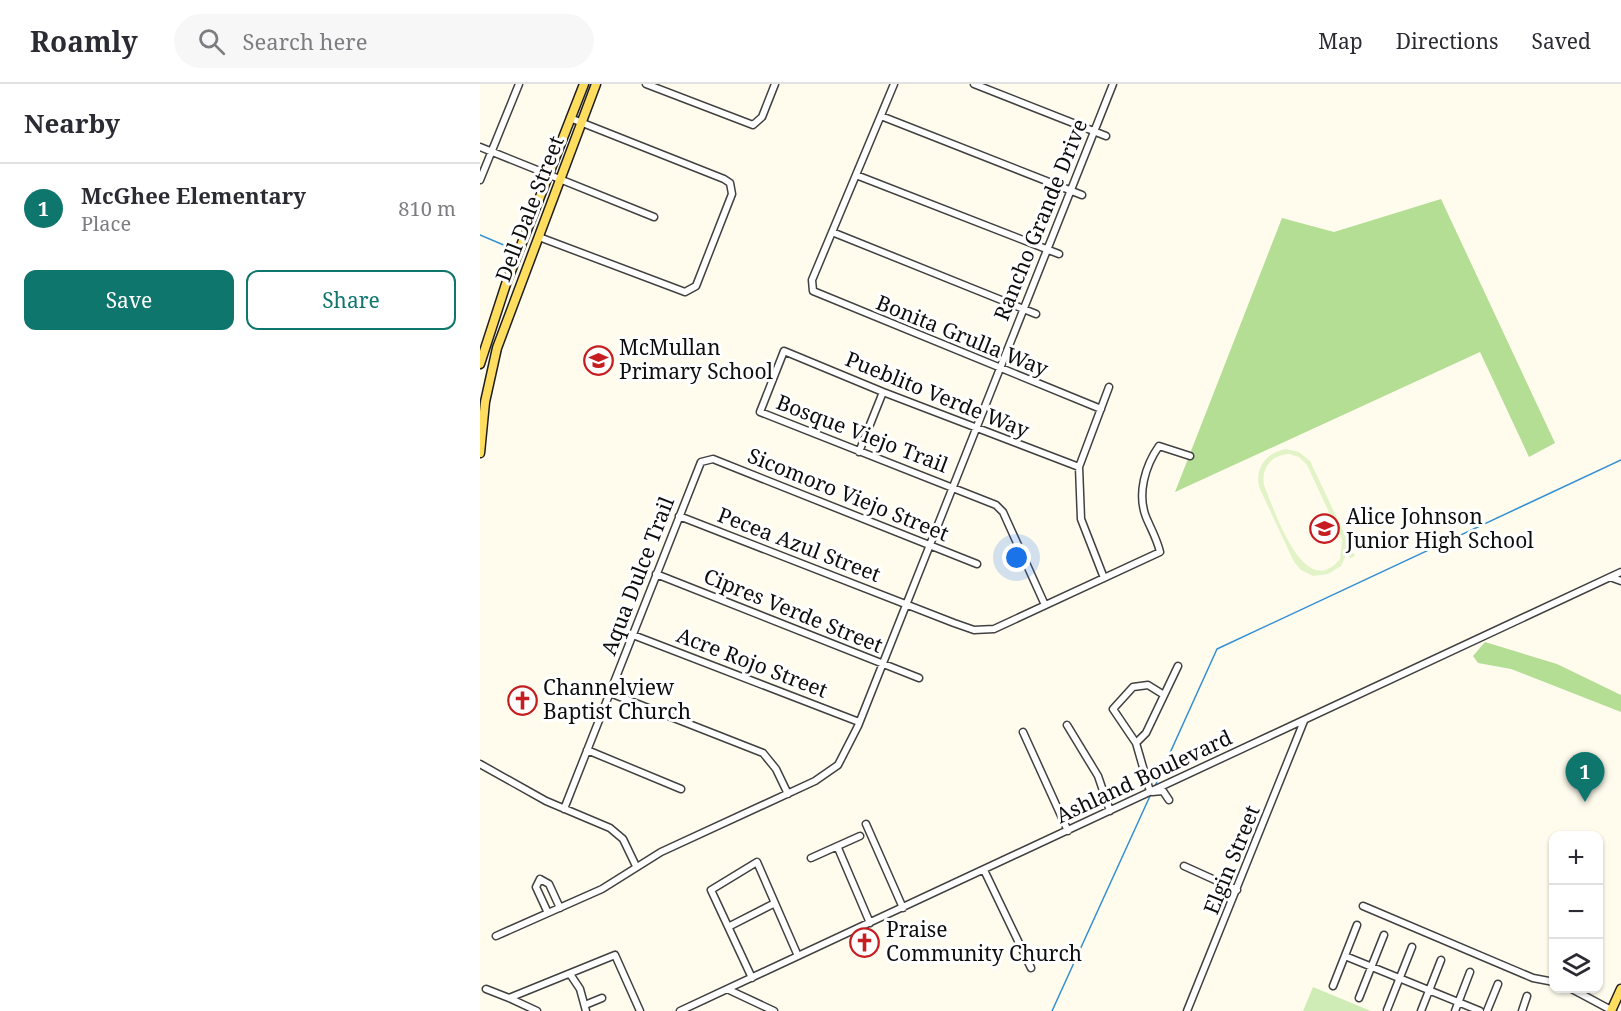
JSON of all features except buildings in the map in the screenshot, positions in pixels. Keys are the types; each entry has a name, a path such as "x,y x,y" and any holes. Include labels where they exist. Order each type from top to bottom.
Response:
{"main road":[{"name":"Dell Dale Street","path":"480,364 506,284 584,84"},
{"name":"Dell Dale Street","path":"480,453 494,363 521,283 596,84"},
{"path":"506,284 521,283"},
{"path":"486,344 487,354 494,363"},
{"path":"1611,1010 1621,989"}],"street":[{"path":"480,180 493,153 519,84"},
{"path":"646,84 749,124 760,121 775,84"},
{"path":"894,84 832,232 1036,314"},
{"path":"974,84 1106,136"},
{"name":"Rancho Grande Drive","path":"496,936 602,889 661,852 815,781 838,765 859,722 1113,84"},
{"path":"881,116 1082,195"},
{"path":"539,237 685,292 694,287 732,194 730,183 724,179 570,118"},
{"path":"480,147 654,217"},
{"path":"856,175 1059,254"},
{"name":"Bonita Grulla Way","path":"832,232 812,280 813,291 1101,409"},
{"name":"Pueblito Verde Way","path":"760,412 784,351 976,429 1079,467"},
{"path":"1104,578 1081,519 1079,467 1109,387"},
{"path":"859,452 883,392"},
{"name":"Bosque Viejo Trail","path":"760,412 859,452 990,500 1003,512 1045,605"},
{"name":"Pecea Azul Street","path":"679,516 974,630 994,629 1160,552 1143,510 1142,498 1146,474 1159,446 1190,456"},
{"name":"Aqua Dulce Trail","path":"564,809 701,462 707,459"},
{"name":"Sicomoro Viejo Street","path":"707,459 713,459 976,564"},
{"name":"Ashland Boulevard","path":"680,1011 1621,572"},
{"name":"Cipres Verde Street","path":"656,574 918,678"},
{"path":"1610,577 1621,581"},
{"name":"Acre Rojo Street","path":"633,635 859,722"},
{"path":"1136,743 1146,733 1178,666"},
{"path":"1164,695 1148,685 1133,687 1113,709 1136,743 1152,792 1163,791 1169,800"},
{"path":"610,693 763,753 776,769 788,794"},
{"name":"Elgin Street","path":"1187,1011 1304,721"},
{"path":"1067,726 1098,776 1110,811"},
{"path":"1023,732 1068,831"},
{"path":"587,750 681,789"},
{"path":"480,764 564,809 617,832 627,846 636,866"},
{"path":"866,824 903,908"},
{"path":"811,858 838,848 860,836"},
{"path":"838,848 870,923"},
{"path":"752,978 730,926 711,890 758,862 798,956"},
{"path":"1184,866 1237,890"},
{"path":"984,870 1031,968"},
{"path":"548,913 536,887 538,880 545,879 549,884 560,908"},
{"path":"730,926 776,903"},
{"path":"1363,906 1533,978 1549,981"},
{"path":"1333,986 1357,925"},
{"path":"1359,998 1384,935"},
{"path":"1387,1010 1412,947"},
{"path":"509,998 615,955 640,1011"},
{"path":"1345,956 1480,1011"},
{"path":"1421,1011 1441,960"},
{"path":"1455,1011 1470,972"},
{"path":"570,974 580,989 586,1008 602,998"},
{"path":"1487,1011 1498,984"},
{"path":"486,989 537,1011"},
{"path":"727,989 774,1011"},
{"path":"1579,993 1611,1010"},
{"path":"1522,1011 1527,996"}],"green space":[{"path":"1441,199 1555,443 1529,457 1480,352 1175,492 1282,218 1334,232"},
{"path":"1286,449 1299,452 1310,461 1355,556 1350,558 1347,553 1341,566 1328,574 1313,576 1301,570 1294,562 1259,487 1261,467 1268,457","holes":["1283,455 1299,457 1307,465 1342,540 1340,559 1327,569 1314,569 1303,561 1292,548 1264,485 1264,473 1269,463"]},
{"path":"1485,642 1557,664 1621,695 1621,712 1511,669 1478,663 1473,656"},
{"path":"1313,987 1371,1011 1303,1011"}],"waterway":[{"path":"480,235 506,246"},
{"path":"1155,786 1217,649 1621,460"},
{"path":"1052,1011 1150,796"}],"place":[{"name":"McMullan Primary School","path":"598,360"},
{"name":"Alice Johnson Junior High School","path":"1325,529"},
{"name":"Channelview Baptist Church","path":"522,700"},
{"name":"McGhee Elementary","path":"1585,802"},
{"name":"Praise Community Church","path":"865,942"}]}
